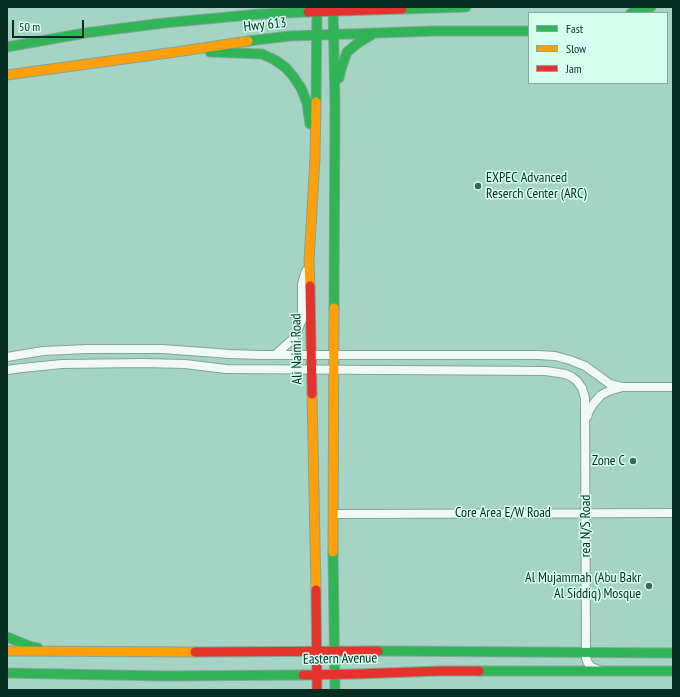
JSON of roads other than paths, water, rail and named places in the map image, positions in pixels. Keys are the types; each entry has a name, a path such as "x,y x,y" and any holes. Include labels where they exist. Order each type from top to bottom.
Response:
{"main road":[{"path":"212,18 248,7"},
{"path":"386,7 398,10"},
{"path":"7,47 84,33 212,18 317,9 398,10 466,7"},
{"path":"634,12 651,7"},
{"name":"Ali Naimi Road","path":"317,9 318,35 315,158 309,261 317,690"},
{"path":"333,9 335,103 333,514 336,690"},
{"name":"Hwy 613","path":"7,75 183,51 258,39 290,36 435,31 528,31"},
{"path":"335,103 341,69 347,52 374,33"},
{"path":"183,51 262,54 275,60 286,68 301,88 307,103 315,158"},
{"path":"7,637 32,646 60,652"},
{"name":"Eastern Avenue","path":"7,651 673,653"},
{"name":"Eastern Avenue","path":"7,673 165,676 335,673 356,674 440,671 673,671"}],"street":[{"path":"275,354 294,338 302,320 302,284 309,261"},
{"path":"7,357 43,351 95,349 163,349 230,354 508,354 555,356 584,366 610,384 622,387 673,387"},
{"name":"rea N/S Road","path":"7,370 62,364 143,362 185,364 226,369 546,372 565,374 572,377 582,388 585,398 586,653"},
{"path":"585,422 589,411 601,395 608,391 622,387"},
{"name":"Core Area E/W Road","path":"333,514 673,513"},
{"path":"586,653 586,658 591,667 600,671"}],"place":[{"name":"EXPEC Advanced Reserch Center (ARC)","path":"478,186"},
{"name":"Zone C","path":"633,461"},
{"name":"Al Mujammah (Abu Bakr Al Siddiq) Mosque","path":"649,586"}]}
